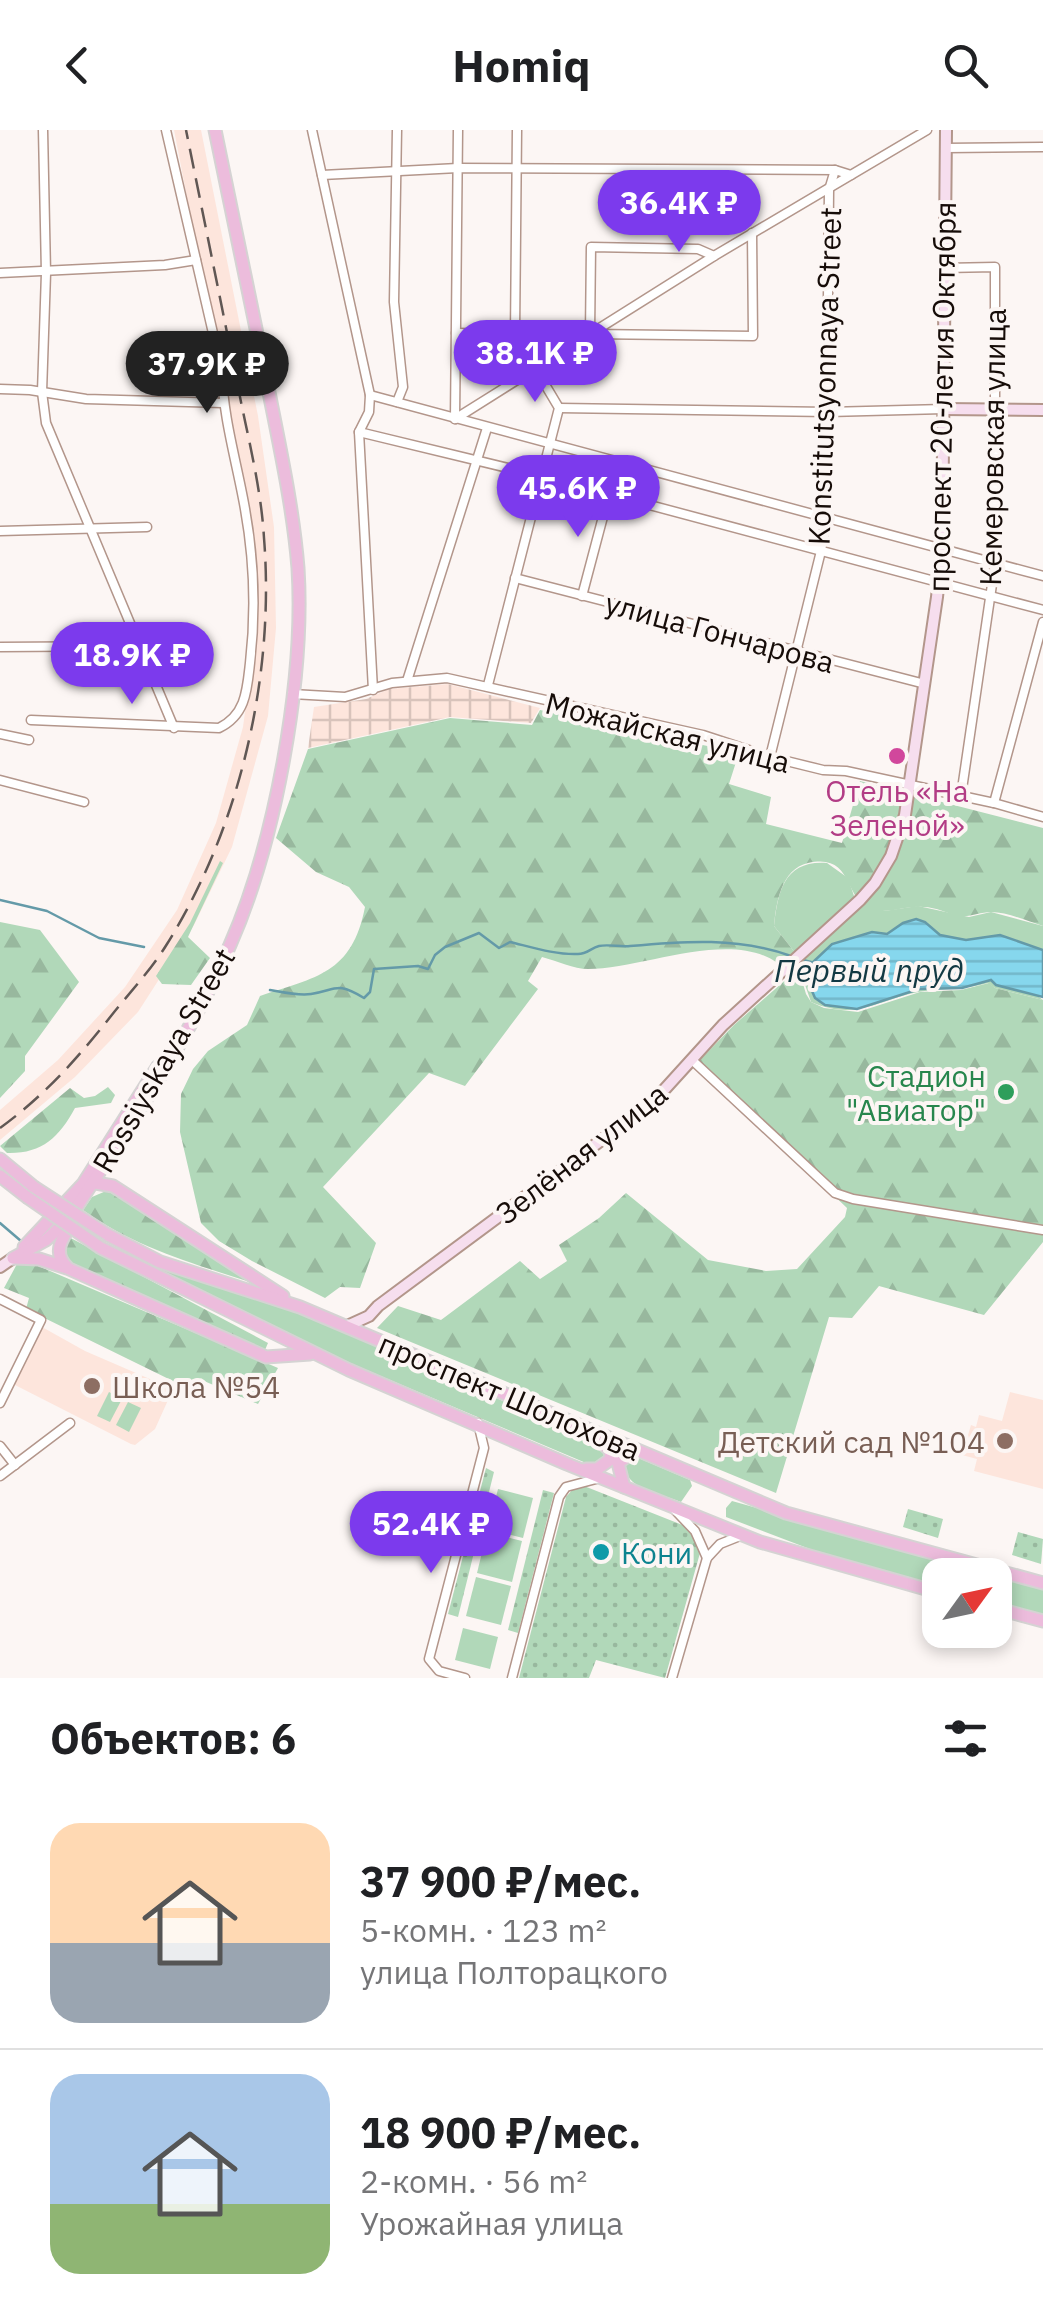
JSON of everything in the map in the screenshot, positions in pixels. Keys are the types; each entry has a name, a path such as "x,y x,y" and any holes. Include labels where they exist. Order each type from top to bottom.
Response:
{"main road":[{"name":"Rossiyskaya Street","path":"13,1258 109,1158 192,1021 241,918 268,834 292,694 298,609 289,493 212,130"},
{"name":"Rossiyskaya Street","path":"13,1258 46,1240 69,1219 172,1045 226,941 262,833 286,693 292,609 283,494 212,130"},
{"path":"109,1158 107,1167 113,1186"},
{"name":"проспект Шолохова","path":"1,1160 31,1192 102,1248 314,1353 742,1535 922,1586"},
{"name":"проспект Шолохова","path":"0,1176 160,1262 300,1306 786,1513 950,1558"},
{"path":"89,1182 113,1186 300,1306"},
{"path":"67,1268 58,1255 66,1231 95,1190 113,1186"},
{"path":"53,1262 46,1240 58,1212"},
{"path":"13,1258 53,1262 266,1357 314,1353"},
{"path":"578,1426 610,1450 611,1459 606,1465 582,1470"},
{"path":"624,1487 618,1464 636,1450"},
{"name":"проспект Шолохова","path":"1012,1575 1043,1583"},
{"path":"1012,1613 1043,1621"}],"street":[{"path":"43,130 46,272 42,392 46,423 174,728"},
{"path":"31,720 219,728 230,722 243,706 253,640 252,554 223,403 222,372 166,130"},
{"path":"312,130 370,395 369,412 359,432 372,690"},
{"path":"397,130 394,302 404,388 397,402"},
{"path":"455,418 458,130"},
{"path":"488,686 558,408 515,334 517,130"},
{"path":"455,418 714,256 927,130"},
{"name":"проспект 20-летия Октября","path":"910,784 942,551 946,130"},
{"path":"946,148 1043,147"},
{"path":"322,175 397,168 458,168 835,170 852,176"},
{"name":"Konstitutsyonnaya Street","path":"770,757 826,519 829,190 835,170"},
{"path":"590,334 753,336 752,233"},
{"path":"590,334 591,247 698,250 714,256"},
{"path":"0,273 196,260"},
{"name":"Кемеровская улица","path":"944,268 995,267 995,564 961,796"},
{"path":"456,334 515,334"},
{"path":"0,389 86,399 223,403"},
{"path":"370,395 1043,576"},
{"path":"558,408 1043,410"},
{"path":"407,681 486,428"},
{"path":"359,432 541,476 1043,610"},
{"path":"582,596 610,494"},
{"path":"0,531 146,528"},
{"name":"улица Гончарова","path":"515,578 925,684"},
{"path":"994,803 1043,622"},
{"path":"0,647 140,646"},
{"name":"Можайская улица","path":"292,694 345,698 407,681 447,678 703,735 770,757 910,784 1043,817"},
{"path":"0,734 29,740"},
{"path":"0,780 84,802"},
{"name":"Зелёная улица","path":"346,1326 369,1316 641,1112 724,1026 788,970 876,883 898,842 910,784"},
{"path":"692,1060 834,1193 1043,1230"},
{"path":"0,1267 13,1258"},
{"path":"0,1299 41,1320 0,1404"},
{"path":"369,1316 368,1328 376,1340"},
{"path":"0,1476 70,1423"},
{"path":"465,1678 439,1671 429,1658 484,1448 478,1423"},
{"path":"0,1446 15,1465"},
{"path":"512,1678 562,1491 576,1483 606,1480"},
{"path":"672,1507 695,1531 707,1558"},
{"path":"672,1678 707,1558 720,1544 742,1535"}],"shaded area":[{"path":"174,130 201,130 258,416 274,527 276,628 268,716 232,847 194,925 138,1012 75,1077 0,1140 0,1110 58,1060 125,987 177,910 216,823 243,727 256,630 251,528"},
{"path":"448,684 540,708 531,723 450,717 308,748 314,707 366,699 389,689"},
{"name":"Школа №54","path":"42,1327 85,1351 173,1389 155,1429 131,1444 13,1384"},
{"name":"Детский сад №104","path":"1010,1392 1043,1400 1043,1489 974,1471 977,1459 962,1455 971,1425 976,1427 979,1415 1002,1421"}],"green space":[{"path":"540,710 712,747 737,759 729,784 771,797 766,824 842,843 860,781 1043,828 1043,926 997,912 960,916 928,907 870,909 855,896 841,870 823,862 799,867 782,889 774,926 793,950 806,994 811,1002 824,1008 858,1012 920,992 961,990 989,983 1043,1000 1043,1242 984,1315 879,1286 852,1318 829,1317 776,1493 377,1328 398,1306 441,1320 520,1261 540,1279 567,1261 559,1245 599,1218 626,1193 708,1260 766,1271 797,1269 845,1217 847,1208 696,1064 790,976 772,960 749,951 724,949 588,969 542,957 528,981 538,989 465,1086 429,1073 323,1187 376,1243 360,1288 340,1287 325,1298 252,1261 219,1241 201,1223 180,1132 181,1094 193,1069 208,1051 247,1025 260,996 314,977 341,960 359,929 365,907 349,887 316,872 276,838 308,749 450,718 532,725"},
{"path":"220,861 223,863 188,937 210,958 191,985 162,984 156,976 190,923"},
{"path":"827,863 848,878 854,896 884,911 918,906 969,917 991,912 1043,926 1043,950 1000,935 966,940 939,935 926,922 916,919 887,934 872,932 832,944 812,963 857,1009 841,1010 811,1002 793,950 774,926 786,880 802,867"},
{"path":"0,922 40,930 79,982 25,1056 25,1071 0,1098"},
{"path":"991,980 1043,1000 988,983 963,988"},
{"path":"959,988 918,992 858,1009 919,989"},
{"path":"108,1087 115,1095 111,1103 75,1108 55,1136 39,1147 7,1153 0,1146 70,1088 84,1098"},
{"path":"106,1191 256,1284 145,1245 83,1210 92,1197"},
{"path":"67,1236 268,1343 265,1350 69,1263 64,1244"},
{"path":"130,1257 283,1305 549,1421 554,1428 602,1448 606,1451 605,1461 586,1463 248,1320"},
{"path":"18,1262 29,1262 278,1368 258,1404 197,1378 181,1385 26,1309 29,1298 4,1288"},
{"path":"109,1392 122,1399 110,1422 97,1416"},
{"path":"128,1402 141,1408 129,1432 116,1425"},
{"path":"636,1457 690,1480 692,1486 681,1502 630,1479 625,1465"},
{"path":"486,1468 494,1472 458,1617 448,1614"},
{"path":"584,1486 685,1526 694,1534 700,1553 665,1678 596,1660 589,1678 519,1678 566,1497 573,1489"},
{"path":"498,1489 533,1498 523,1538 488,1529"},
{"path":"543,1490 554,1493 518,1633 508,1630"},
{"path":"732,1501 932,1558 922,1558 922,1584 823,1554 726,1517 726,1508"},
{"path":"908,1509 943,1519 938,1538 903,1527"},
{"path":"487,1532 522,1541 512,1582 477,1573"},
{"path":"1018,1532 1043,1539 1041,1564 1012,1555"},
{"path":"476,1577 511,1586 501,1625 466,1616"},
{"path":"1012,1580 1043,1588 1043,1616 1012,1608"},
{"path":"463,1628 498,1637 490,1669 455,1660"}],"water":[{"name":"Первый пруд","path":"916,919 940,935 966,940 1000,935 1043,950 1043,997 996,985 991,980 962,988 919,989 857,1009 825,1005 815,998 808,972 832,944 872,932 887,934"}],"waterway":[{"path":"0,900 47,911 99,938 144,947"},
{"path":"270,990 306,994 342,988 364,998 370,992 374,969 428,969 435,955 445,947 479,933 499,948 510,942 570,954 603,945 711,942 791,956"},
{"path":"799,959 815,963"},
{"path":"0,1223 21,1241"}],"railway":[{"path":"0,1128 46,1090 73,1061 167,944 215,851 233,801 257,696 266,590 262,518 186,130"}],"place":[{"name":"Отель «На Зеленой»","path":"897,756"},
{"name":"Стадион \"Авиатор\"","path":"1006,1092"},
{"name":"Школа №54","path":"92,1386"},
{"name":"Детский сад №104","path":"1005,1441"},
{"name":"Кони","path":"601,1552"}]}
